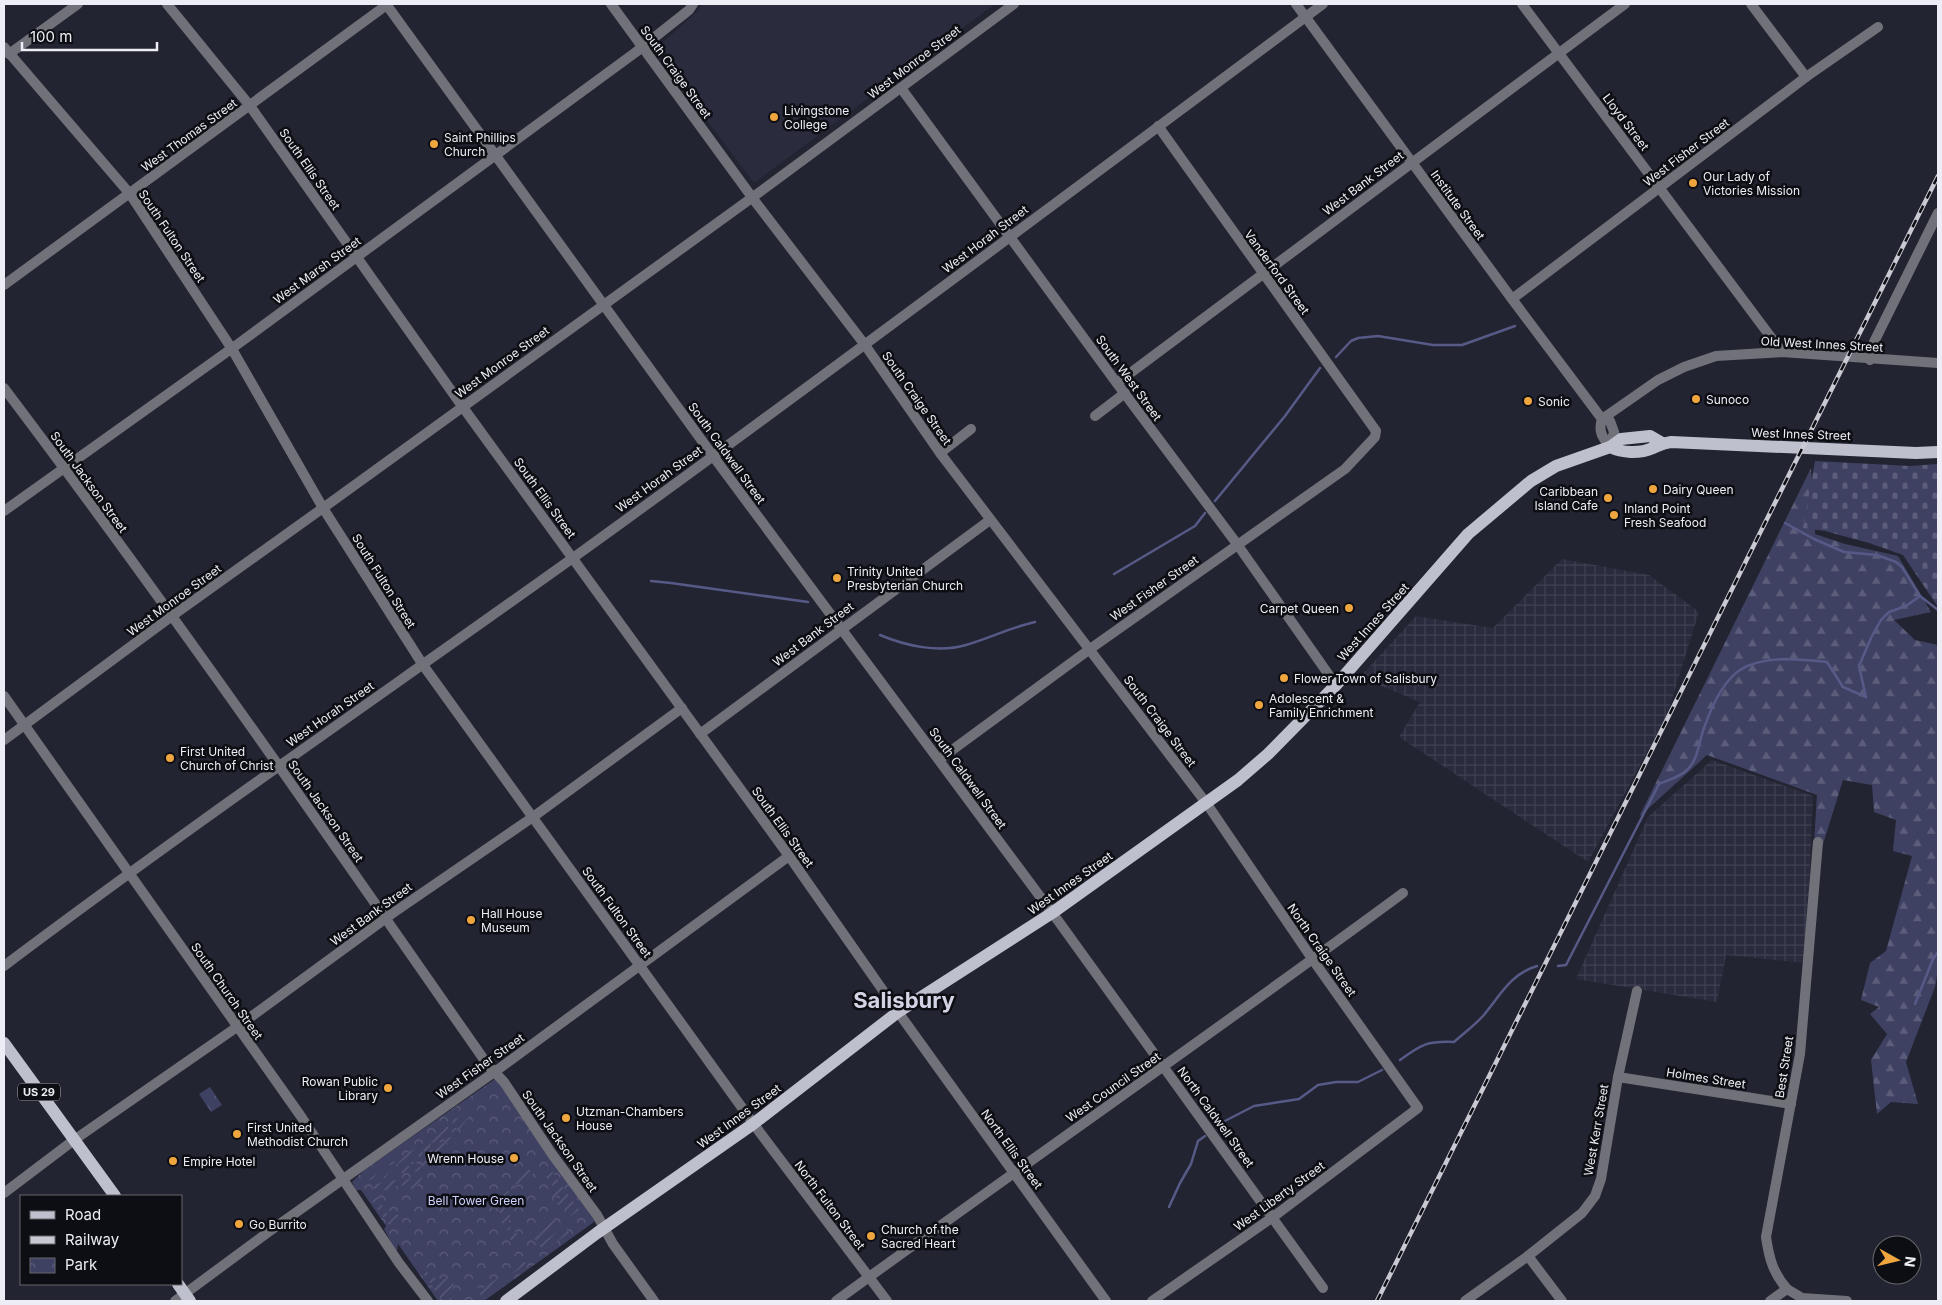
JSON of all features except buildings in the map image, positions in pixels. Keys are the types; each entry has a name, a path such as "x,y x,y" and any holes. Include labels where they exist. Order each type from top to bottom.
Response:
{"main road":[{"name":"West Innes Street","path":"506,1301 605,1228 753,1124 898,1012 1052,913 1238,780 1268,754 1336,684 1468,534 1506,500 1531,481 1556,466 1610,446 1619,452 1628,452 1651,449 1662,443 1916,453 1938,452"},
{"name":"US 29","path":"4,1043 114,1195"}],"street":[{"path":"6,50 78,4"},
{"name":"South Ellis Street","path":"167,4 250,106 462,406 789,856 898,1012"},
{"name":"West Thomas Street","path":"4,285 387,4"},
{"name":"South Caldwell Street","path":"387,4 713,456 1052,913"},
{"name":"South Craige Street","path":"611,4 864,346 940,453 1207,804"},
{"name":"West Marsh Street","path":"4,510 232,349 495,156 643,47 689,10 693,4"},
{"name":"West Monroe Street","path":"4,740 172,616 753,197 1014,4"},
{"name":"Institute Street","path":"1296,4 1602,419 1610,421 1614,432 1610,446"},
{"name":"West Horah Street","path":"4,966 128,873 573,558 864,346 1323,4"},
{"name":"Lloyd Street","path":"1522,4 1782,352"},
{"name":"West Bank Street","path":"1117,383 1625,4"},
{"path":"1751,4 1806,77"},
{"name":"West Fisher Street","path":"1512,299 1806,77 1878,27"},
{"name":"South Fulton Street","path":"6,50 130,194 232,349 323,508 423,665 753,1124"},
{"name":"South West Street","path":"901,88 1237,544 1336,684"},
{"name":"Vanderford Street","path":"1158,126 1376,431"},
{"path":"1870,360 1874,342 1938,213"},
{"name":"Old West Innes Street","path":"1602,419 1658,380 1684,366 1716,356 1782,352 1870,360 1938,363"},
{"name":"South Jackson Street","path":"4,388 172,616 494,1072 504,1082 605,1228 613,1244 654,1301"},
{"path":"1095,416 1125,393"},
{"path":"940,453 971,429"},
{"name":"West Fisher Street","path":"940,760 1090,649 1345,469 1375,437 1376,431"},
{"name":"West Bank Street","path":"700,734 841,628 990,520"},
{"name":"South Church Street","path":"4,696 300,1115 399,1262 428,1301"},
{"name":"West Bank Street","path":"4,1193 74,1140 237,1027 386,918 533,817 682,708"},
{"name":"North Craige Street","path":"1207,804 1313,960 1418,1108"},
{"name":"Best Street","path":"1786,1289 1776,1277 1770,1264 1766,1237 1800,1054 1818,842"},
{"name":"West Fisher Street","path":"182,1295 494,1072 789,856"},
{"name":"West Council Street","path":"836,1301 1013,1172 1313,960 1403,893"},
{"name":"North Caldwell Street","path":"1052,913 1323,1288"},
{"name":"West Kerr Street","path":"1465,1301 1528,1256 1582,1213 1595,1196 1601,1180 1618,1077 1637,991"},
{"name":"North Ellis Street","path":"898,1012 1106,1301"},
{"name":"Holmes Street","path":"1618,1077 1791,1104"},
{"name":"West Liberty Street","path":"1152,1301 1273,1217 1418,1108"},
{"name":"North Fulton Street","path":"753,1124 886,1301"},
{"path":"1528,1256 1562,1301"},
{"path":"1770,1301 1786,1289 1802,1300 1847,1301"}],"shaded area":[{"name":"Livingstone College","path":"702,4 995,4 754,183 654,50 699,10"},
{"path":"1562,559 1649,575 1699,612 1667,715 1588,862 1399,737 1420,702 1360,677 1416,616 1493,628"},
{"path":"1712,760 1813,796 1806,963 1726,955 1717,1002 1576,979 1648,817"}],"green space":[{"path":"1815,461 1910,466 1938,464 1938,607 1903,555 1825,531 1803,528"},
{"path":"1811,468 1815,534 1845,544 1898,556 1931,612 1894,620 1915,640 1938,645 1938,970 1935,987 1906,1062 1918,1104 1891,1102 1877,1114 1871,1060 1887,1034 1870,1014 1879,1007 1861,1000 1870,963 1886,951 1912,856 1893,851 1896,820 1874,812 1872,785 1843,780 1823,844 1814,843 1817,795 1707,755 1639,817"},
{"name":"Bell Tower Green","path":"495,1079 498,1080 595,1219 594,1222 484,1301 438,1301 398,1244 397,1250 395,1250 384,1229 386,1226 361,1190 356,1190 352,1182 363,1171"},
{"path":"210,1087 222,1105 211,1112 199,1094"},
{"path":"476,1106 478,1109 469,1116 468,1120 458,1131 452,1122 454,1119"},
{"path":"447,1126 453,1134 431,1143 430,1146 433,1147 430,1151 423,1151 421,1157 418,1158 419,1156 414,1155 416,1159 405,1159 389,1170 388,1175 368,1180 428,1140 430,1136 431,1138"},
{"path":"452,1137 427,1171 424,1171 421,1160 429,1162 438,1144 440,1142 443,1144 444,1139"},
{"path":"410,1162 417,1162 416,1165 420,1166 422,1171 391,1174 397,1168 400,1170 399,1167 407,1163 407,1166 412,1167"},
{"path":"529,1169 533,1174 525,1180 523,1178 522,1182 518,1185 516,1183 514,1185 516,1187 512,1190 510,1187 507,1189 509,1192 505,1195 507,1198 503,1198 500,1194 501,1189"},
{"path":"551,1170 565,1190 553,1199 549,1193 555,1189 545,1175"},
{"path":"420,1177 422,1178 414,1191 408,1187 399,1186 381,1191 375,1190 372,1186 380,1183 382,1187 387,1185 388,1181 395,1180 397,1183 411,1178 417,1180"},
{"path":"567,1193 579,1210 568,1218 569,1213 566,1208 560,1207 555,1201"},
{"path":"375,1197 379,1199 387,1214 400,1215 394,1225 389,1225 370,1199"},
{"path":"502,1205 512,1218 505,1223 513,1231 525,1237 515,1244 507,1236 508,1229 503,1229 502,1218 498,1208"},
{"path":"544,1216 546,1219 549,1217 556,1219 556,1222 561,1225 537,1242 530,1233 546,1222"},
{"path":"564,1227 569,1233 544,1251 539,1245"},
{"path":"521,1257 526,1264 481,1296 476,1289 479,1287 481,1290 520,1262 518,1259"},
{"path":"426,1271 434,1278 454,1280 451,1301 443,1301 423,1273"}],"waterway":[{"path":"1336,357 1351,341 1358,338 1378,336 1433,345 1462,345 1515,326"},
{"path":"1215,501 1285,416 1320,368"},
{"path":"1114,574 1195,526 1205,513"},
{"path":"1785,523 1814,539 1844,552 1877,555 1896,562 1902,567 1920,596 1938,610"},
{"path":"651,581 808,602"},
{"path":"1558,966 1566,965 1659,784 1684,772 1694,761 1714,704 1728,681 1740,670 1760,662 1783,659 1827,662 1843,687 1866,697 1859,666 1871,638 1881,620 1889,612 1906,606 1920,596"},
{"path":"880,635 912,645 945,648 966,645 1035,622"},
{"path":"1915,1004 1933,959 1938,952"},
{"path":"1400,1060 1425,1045 1437,1042 1454,1042 1480,1019 1506,986 1520,974 1537,966"},
{"path":"1221,1123 1254,1106 1299,1099 1318,1085 1336,1082 1358,1082 1382,1070"},
{"path":"1169,1207 1191,1164 1198,1141 1205,1136"}],"railway":[{"path":"1377,1301 1938,176"}],"place":[{"name":"Livingstone College","path":"774,117"},
{"name":"Saint Phillips Church","path":"434,144"},
{"name":"Our Lady of Victories Mission","path":"1693,183"},
{"name":"Sunoco","path":"1696,399"},
{"name":"Sonic","path":"1528,401"},
{"name":"Dairy Queen","path":"1653,489"},
{"name":"Caribbean Island Cafe","path":"1608,498"},
{"name":"Inland Point Fresh Seafood","path":"1614,515"},
{"name":"Trinity United Presbyterian Church","path":"837,578"},
{"name":"Carpet Queen","path":"1349,608"},
{"name":"Flower Town of Salisbury","path":"1284,678"},
{"name":"Adolescent & Family Enrichment","path":"1259,705"},
{"name":"First United Church of Christ","path":"170,758"},
{"name":"Hall House Museum","path":"471,920"},
{"name":"Rowan Public Library","path":"388,1088"},
{"name":"Utzman-Chambers House","path":"566,1118"},
{"name":"First United Methodist Church","path":"237,1134"},
{"name":"Wrenn House","path":"514,1158"},
{"name":"Empire Hotel","path":"173,1161"},
{"name":"Go Burrito","path":"239,1224"},
{"name":"Church of the Sacred Heart","path":"871,1236"}],"district":[{"name":"Salisbury","path":"904,1000"}]}
